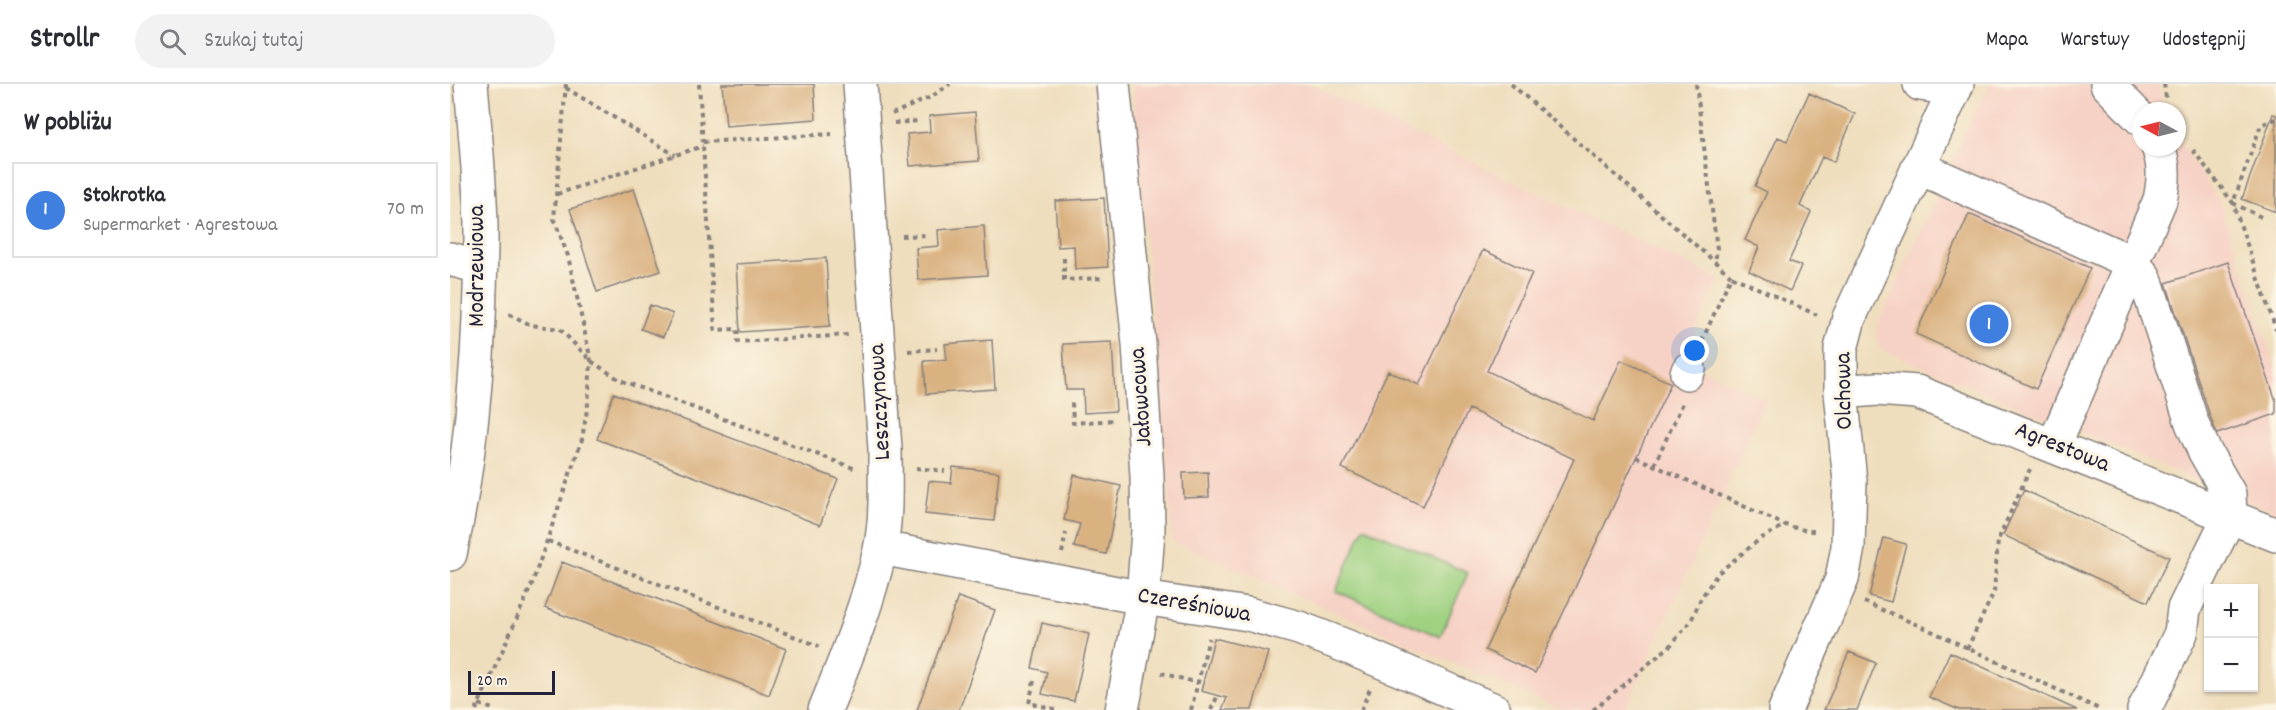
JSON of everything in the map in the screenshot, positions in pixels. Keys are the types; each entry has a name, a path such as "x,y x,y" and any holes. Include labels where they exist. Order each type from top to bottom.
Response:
{"street":[{"name":"Modrzewiowa","path":"450,554 467,456 475,376 465,263 481,224 471,84"},
{"name":"Leszczynowa","path":"825,710 855,634 881,548 884,502 885,449 860,84"},
{"name":"Jałowcowa","path":"1113,84 1145,425 1148,531 1143,598 1122,710"},
{"path":"1920,84 1956,86"},
{"path":"2107,84 2132,110"},
{"name":"Olchowa","path":"1785,710 1842,579 1848,547 1850,481 1841,392 1841,349 1850,318 1956,86"},
{"path":"2043,455 2160,200 2164,181 2162,156"},
{"path":"1918,167 2133,263 2145,278 2192,423 2204,450 2229,494 2230,515 2184,609 2181,633 2144,710"},
{"name":"Agrestowa","path":"1841,392 1877,389 1917,392 2043,455 2230,515 2276,535"},
{"name":"Czereśniowa","path":"881,548 1143,598 1248,614 1299,628 1494,710"}],"path":[{"path":"699,84 715,330 737,329 738,342 852,335"},
{"path":"1512,84 1731,276 1817,315"},
{"path":"1696,84 1717,249 1715,262"},
{"path":"476,710 532,584 582,439 591,361 568,256 554,219 566,86 675,156"},
{"path":"2233,203 2261,125 2276,119"},
{"path":"892,123 920,121"},
{"path":"557,194 703,146"},
{"path":"2191,148 2233,203 2276,330"},
{"path":"2233,203 2261,217"},
{"path":"892,237 928,235"},
{"path":"1064,258 1064,280 1108,277"},
{"path":"1654,465 1686,395 1684,381 1688,371 1731,276"},
{"path":"531,325 560,330 591,361 621,380 867,474"},
{"path":"900,351 937,349"},
{"path":"1072,403 1073,423 1120,420"},
{"path":"1967,649 1994,592 1998,540 2043,455"},
{"path":"1636,457 1785,525 1808,531 1822,531"},
{"path":"912,468 945,471"},
{"path":"1593,710 1670,646 1691,621 1701,598 1718,573 1760,539 1785,525"},
{"path":"548,541 830,650"},
{"path":"1855,598 1927,628 1967,649 2101,710"},
{"path":"1191,710 1212,629"},
{"path":"1155,671 1198,683"},
{"path":"1034,681 1029,703 1059,710"},
{"path":"1361,710 1374,681"},
{"path":"1211,710 1218,695"},
{"path":"479,704 495,710"}],"shaded area":[{"path":"1132,84 1309,84 1719,279 1682,360 1766,399 1625,710 1562,710 1173,542"},
{"path":"1990,84 2158,84 2161,102 2132,102 2132,156 2186,156 2186,151 2220,203 2276,369 2276,513 1880,349 1876,329 1976,109"}],"green space":[{"path":"1364,527 1468,573 1440,637 1336,591"}],"building":[{"path":"722,84 814,84 816,119 726,126"},
{"path":"1809,93 1855,114 1834,162 1822,157 1800,206 1811,212 1789,261 1801,266 1790,291 1749,271 1759,247 1745,240 1767,192 1755,186 1778,137 1787,141"},
{"path":"975,112 979,161 910,166 907,134 930,132 929,116"},
{"path":"2273,114 2276,115 2276,212 2242,199"},
{"path":"634,189 661,271 597,292 570,209"},
{"path":"1104,198 1108,267 1075,269 1074,246 1058,247 1055,201"},
{"path":"1969,214 2090,268 2036,389 1916,334"},
{"path":"984,226 987,275 918,280 916,248 939,246 938,230"},
{"path":"1483,250 1532,273 1487,371 1593,421 1621,360 1671,383 1535,673 1485,650 1574,459 1469,409 1423,506 1342,468 1388,371 1419,385"},
{"path":"826,258 830,326 740,332 736,264"},
{"path":"2228,262 2276,401 2276,414 2217,434 2166,283"},
{"path":"650,305 673,314 663,337 641,329"},
{"path":"992,340 995,389 926,394 924,361 947,360 945,344"},
{"path":"1112,342 1116,411 1084,413 1083,390 1066,390 1063,344"},
{"path":"614,393 838,479 820,525 597,439"},
{"path":"953,467 999,472 994,521 925,514 929,481 951,483"},
{"path":"1208,472 1209,497 1184,498 1183,473"},
{"path":"1074,475 1121,486 1106,554 1074,547 1080,524 1064,520"},
{"path":"2024,490 2169,557 2148,602 2003,535"},
{"path":"1884,538 1906,544 1891,602 1869,596"},
{"path":"562,562 786,649 769,695 545,608"},
{"path":"958,597 995,610 959,710 917,710"},
{"path":"1042,623 1089,634 1074,701 1042,694 1047,672 1032,668"},
{"path":"1214,638 1268,652 1252,710 1222,710 1227,698 1201,691"},
{"path":"1849,652 1876,663 1857,710 1824,710"},
{"path":"1950,652 2077,710 1959,710 1929,697"}],"place":[{"name":"Stokrotka","path":"1989,324"}]}
